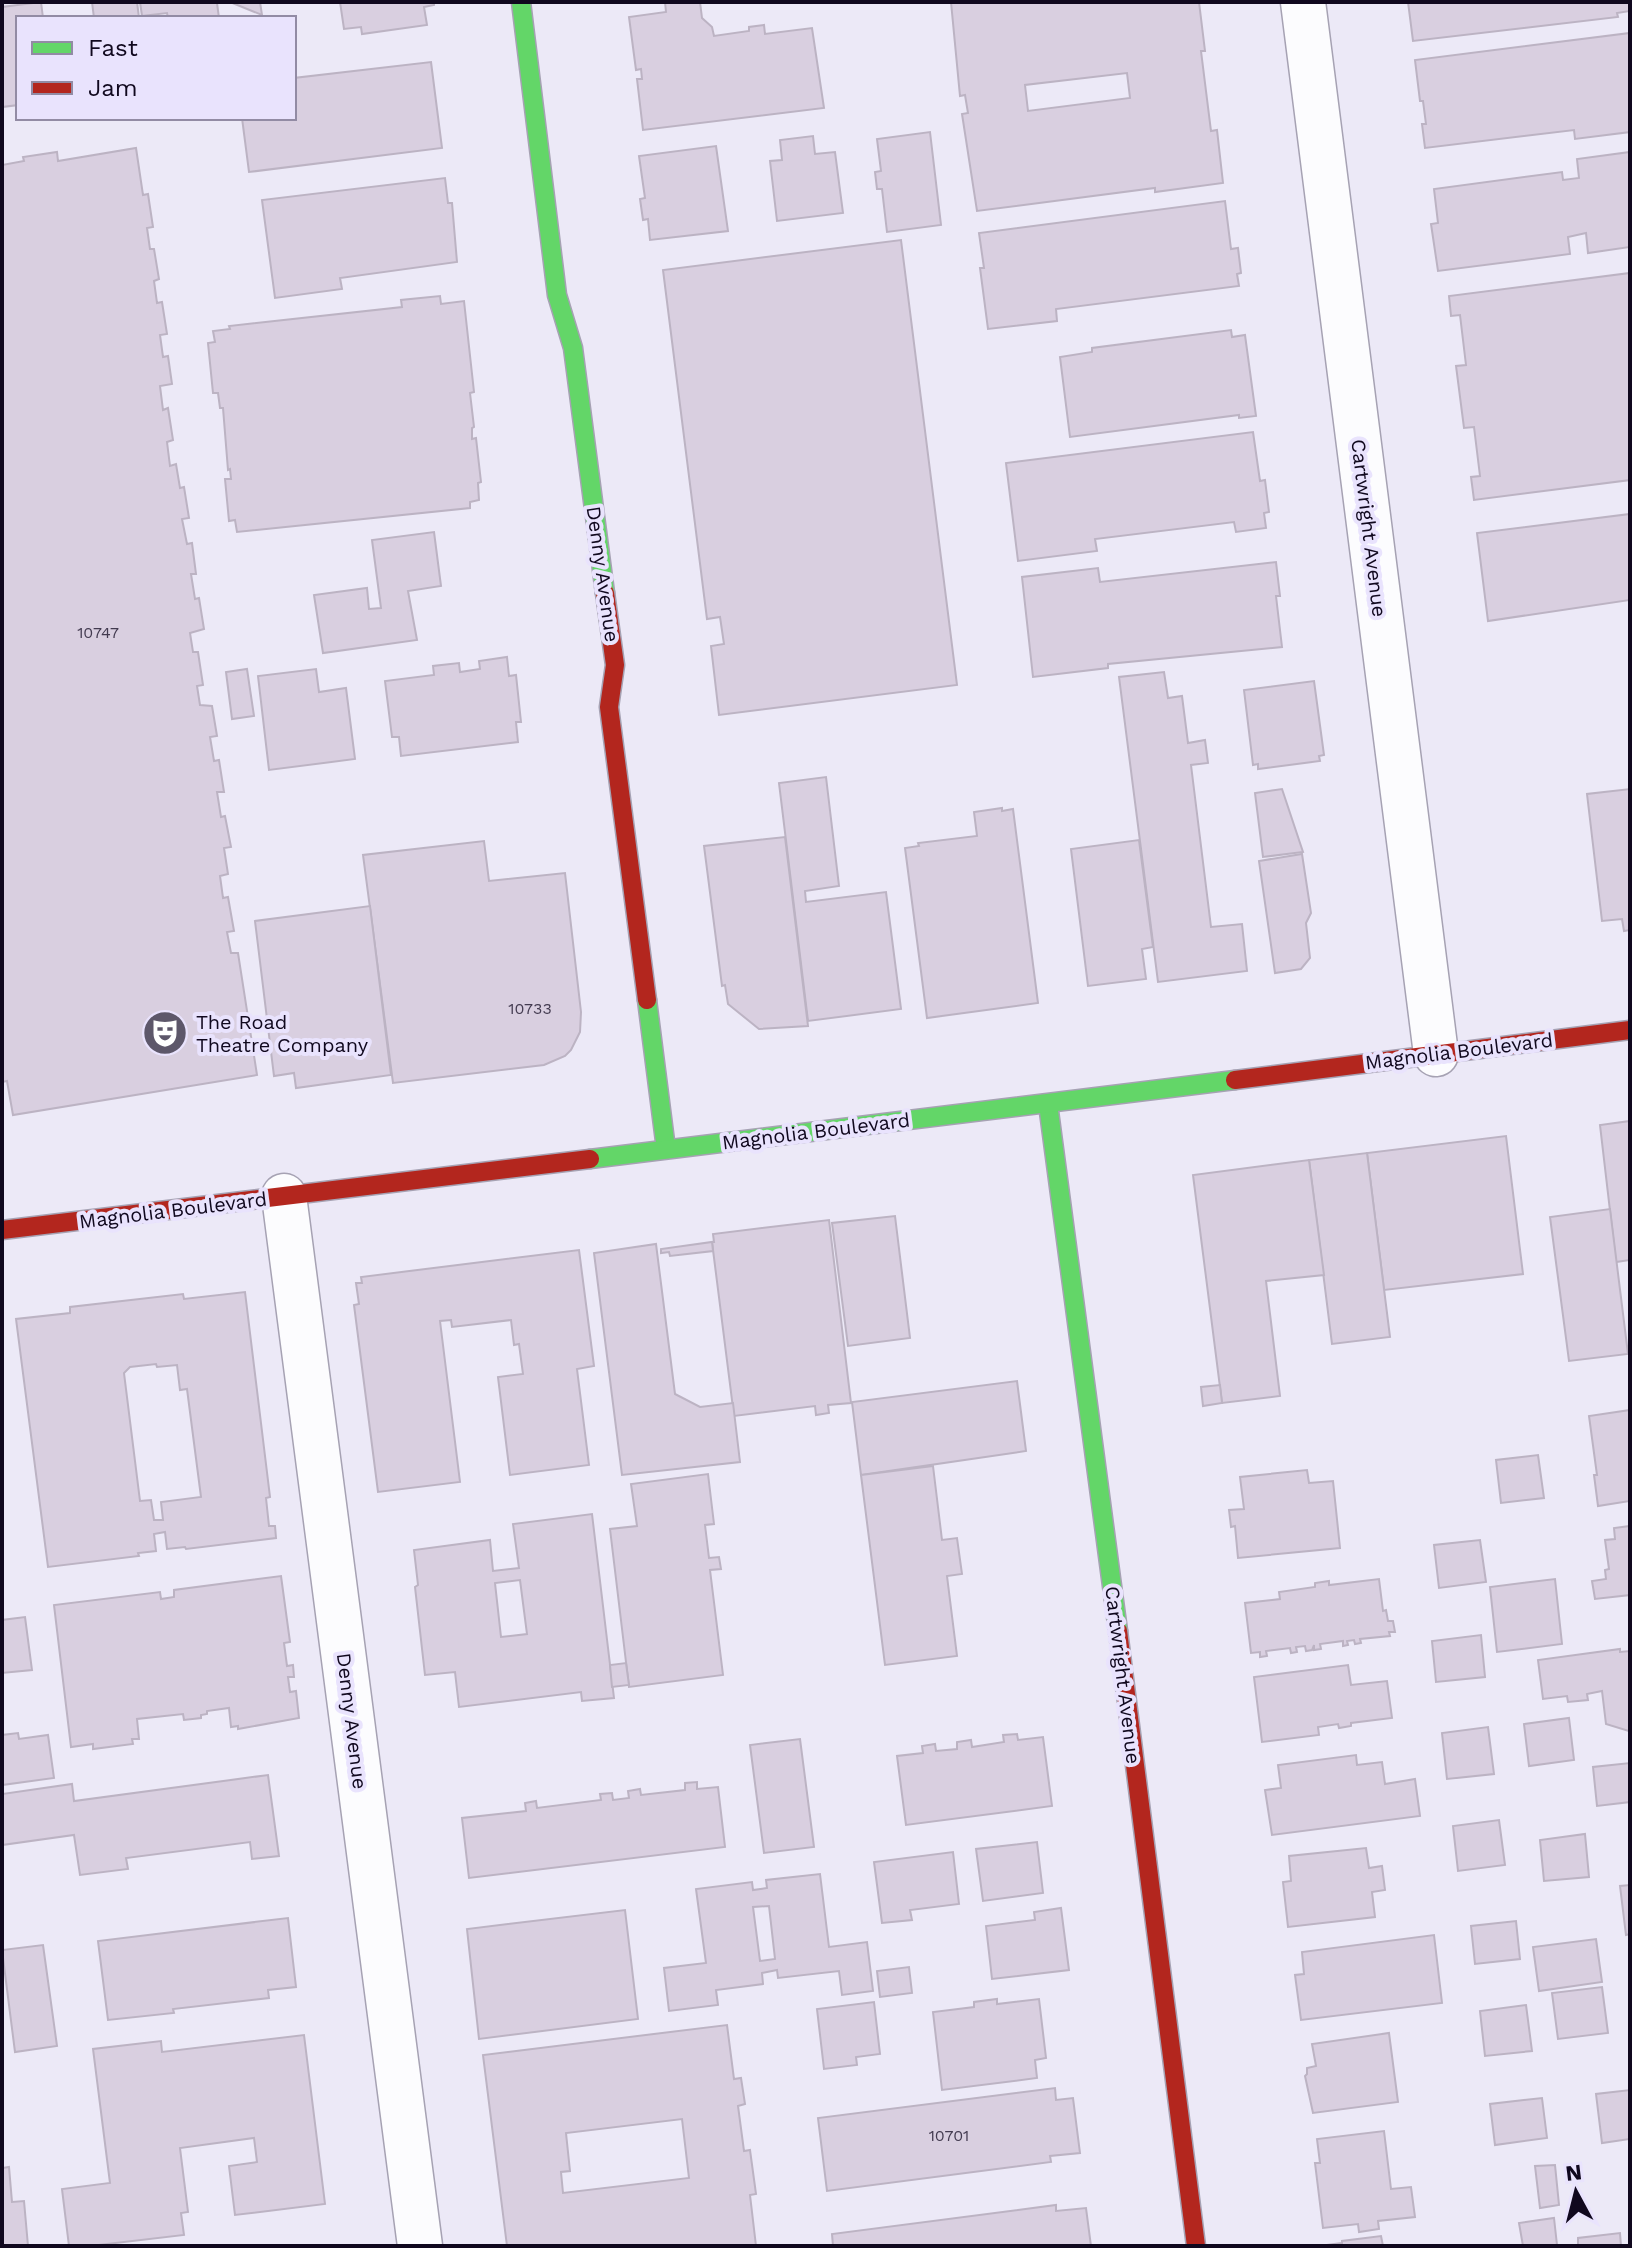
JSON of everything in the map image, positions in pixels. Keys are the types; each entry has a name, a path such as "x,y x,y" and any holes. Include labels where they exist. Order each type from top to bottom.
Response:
{"street":[{"name":"Denny Avenue","path":"521,2 557,295 573,348 615,665 609,707 666,1149"},
{"name":"Cartwright Avenue","path":"1303,2 1436,1054"},
{"name":"Magnolia Boulevard","path":"2,1230 1048,1104 1630,1030"},
{"name":"Cartwright Avenue","path":"1048,1104 1094,1437 1196,2246"},
{"name":"Denny Avenue","path":"284,1196 420,2246"}],"building":[{"path":"41,2 43,16 16,16 16,105 2,107 2,7"},
{"path":"92,2 137,2 139,16 94,16"},
{"path":"140,2 225,2 217,3 219,16 168,16 167,13 142,16"},
{"path":"230,2 260,2 262,15"},
{"path":"340,2 434,2 434,5 424,7 427,25 362,34 361,27 344,29"},
{"path":"665,2 700,2 702,18 712,27 714,36 749,31 749,27 764,25 765,34 812,28 824,108 643,130 637,79 642,79 641,69 636,70 629,17 666,12"},
{"path":"951,2 1199,2 1205,51 1201,51 1211,131 1217,130 1223,183 1155,192 1155,188 977,211 962,114 968,113 965,95 960,96","holes":["1127,73 1130,98 1028,111 1025,85"]},
{"path":"1408,2 1630,2 1630,11 1617,13 1618,17 1413,41"},
{"path":"1630,33 1630,132 1575,139 1574,130 1425,148 1422,124 1426,124 1415,60"},
{"path":"431,62 442,148 249,172 242,120 296,120 296,78"},
{"path":"930,132 941,225 887,232 882,189 877,189 875,172 881,171 877,139"},
{"path":"813,136 815,154 835,152 843,213 777,221 770,161 782,160 780,140"},
{"path":"716,146 728,231 650,240 648,219 643,220 640,199 645,198 639,156"},
{"path":"136,148 143,195 148,194 153,227 147,228 159,279 154,281 157,303 162,302 167,334 160,335 163,357 168,356 172,384 160,386 163,410 168,408 173,440 167,442 170,466 176,464 180,488 184,487 189,518 182,519 187,544 192,543 196,574 191,574 204,629 190,633 193,652 198,652 203,685 197,686 200,705 212,706 217,736 210,737 214,761 219,760 224,792 217,792 231,847 224,848 228,874 220,876 223,898 228,897 234,931 227,932 231,953 238,953 257,1075 13,1115 7,1081 2,1082 2,165 24,161 23,157 57,152 58,161"},
{"path":"1630,152 1630,247 1588,253 1586,233 1568,237 1570,254 1438,271 1431,224 1438,223 1434,189 1562,172 1563,180 1579,178 1577,159"},
{"path":"445,178 448,203 452,203 457,262 340,278 342,289 275,298 262,200"},
{"path":"1225,201 1231,249 1238,248 1239,286 1056,309 1057,321 988,329 979,233"},
{"path":"901,240 957,685 719,715 711,646 724,644 720,617 707,619 663,270"},
{"path":"1630,273 1630,480 1474,500 1471,477 1480,476 1474,427 1464,428 1456,366 1466,365 1460,315 1451,316 1449,296"},
{"path":"440,296 441,304 464,301 474,392 470,393 474,427 472,439 476,438 481,482 478,483 479,500 470,502 470,508 237,532 235,520 229,521 225,479 231,479 223,408 220,408 218,393 213,393 208,343 215,342 213,331 230,329 229,326 402,307 401,300"},
{"path":"1231,330 1232,337 1245,335 1256,416 1239,418 1239,415 1070,437 1060,357 1092,352 1092,348"},
{"path":"1253,432 1260,481 1265,480 1269,512 1264,513 1266,528 1236,532 1234,522 1095,539 1097,551 1018,561 1006,463"},
{"path":"1630,514 1630,600 1488,621 1477,533"},
{"path":"434,532 441,586 408,591 417,640 323,653 314,595 367,588 369,609 381,608 372,540"},
{"path":"1276,562 1282,647 1108,664 1108,668 1033,677 1022,577 1098,568 1100,582"},
{"path":"507,657 509,676 516,675 521,722 516,722 518,742 401,756 399,737 392,737 385,681 434,675 433,666 459,663 460,672 480,669 479,661"},
{"path":"247,669 254,716 232,719 226,672"},
{"path":"316,669 319,692 346,688 355,759 269,770 258,676"},
{"path":"1164,672 1168,698 1182,696 1188,743 1205,740 1208,763 1191,765 1211,927 1242,924 1247,971 1158,982 1119,677"},
{"path":"1314,681 1324,755 1319,756 1320,761 1258,769 1258,764 1253,765 1244,690"},
{"path":"826,777 839,886 805,891 806,902 886,892 901,1009 808,1021 779,783"},
{"path":"1282,789 1303,852 1263,857 1255,793"},
{"path":"1630,789 1630,930 1624,931 1622,919 1602,921 1587,794"},
{"path":"1002,808 1002,811 1013,809 1038,1003 927,1018 905,848 919,846 918,843 977,836 974,812"},
{"path":"785,837 808,1026 759,1029 728,1004 725,985 722,986 704,846"},
{"path":"1139,840 1153,947 1142,949 1146,979 1088,986 1071,849"},
{"path":"484,841 489,881 565,873 581,1012 580,1032 565,1056 544,1065 393,1083 363,855"},
{"path":"1302,854 1311,913 1306,923 1310,958 1301,969 1275,973 1259,861"},
{"path":"370,906 391,1075 296,1088 294,1073 274,1076 255,921"},
{"path":"1630,1121 1630,1260 1616,1262 1600,1125"},
{"path":"1506,1136 1523,1274 1384,1290 1367,1153"},
{"path":"1367,1153 1390,1337 1332,1344 1309,1160"},
{"path":"1309,1160 1324,1275 1266,1281 1280,1396 1222,1403 1193,1175"},
{"path":"1610,1209 1628,1354 1569,1361 1550,1217"},
{"path":"895,1216 910,1338 848,1346 832,1223"},
{"path":"829,1220 851,1403 828,1405 829,1413 816,1415 815,1406 734,1416 713,1234"},
{"path":"712,1242 713,1251 670,1256 669,1252 661,1253 661,1249"},
{"path":"656,1244 675,1394 700,1407 733,1403 740,1462 622,1475 594,1253"},
{"path":"579,1250 594,1366 577,1369 589,1465 510,1475 498,1377 523,1374 519,1344 514,1345 511,1320 452,1327 451,1320 440,1321 460,1482 378,1492 354,1305 359,1304 356,1283 362,1283 361,1277"},
{"path":"245,1292 270,1497 266,1498 269,1526 275,1526 276,1538 167,1549 165,1532 154,1534 156,1551 138,1553 139,1556 48,1567 16,1319 70,1313 70,1307 183,1294 184,1299","holes":["156,1364 157,1367 177,1365 180,1390 187,1389 201,1497 161,1502 163,1520 154,1520 151,1500 140,1501 124,1373 130,1367"]},
{"path":"1017,1381 1026,1451 861,1475 852,1402"},
{"path":"1220,1385 1222,1403 1203,1406 1201,1387"},
{"path":"1630,1410 1630,1501 1598,1506 1589,1416"},
{"path":"1538,1455 1544,1498 1501,1503 1496,1460"},
{"path":"933,1466 942,1540 957,1538 962,1574 947,1576 957,1656 885,1665 861,1475"},
{"path":"1307,1470 1309,1483 1333,1481 1340,1548 1238,1558 1235,1526 1231,1527 1229,1510 1244,1509 1240,1477"},
{"path":"708,1474 714,1524 705,1525 709,1558 719,1557 721,1569 710,1570 723,1675 629,1687 610,1529 637,1526 631,1484"},
{"path":"592,1514 614,1698 582,1701 581,1692 459,1707 455,1672 425,1675 414,1550 490,1540 493,1571 519,1568 513,1524","holes":["520,1580 527,1634 501,1637 495,1583"]},
{"path":"1630,1526 1630,1595 1595,1599 1592,1581 1606,1579 1605,1570 1609,1569 1605,1540 1615,1539 1614,1528"},
{"path":"1480,1540 1486,1582 1439,1588 1434,1545"},
{"path":"281,1576 290,1642 284,1643 287,1666 293,1665 294,1677 288,1677 290,1692 296,1691 299,1718 238,1729 238,1726 231,1727 229,1708 207,1711 201,1718 184,1720 183,1714 137,1719 139,1739 132,1739 133,1744 93,1749 93,1744 71,1747 54,1605 160,1592 161,1599 174,1597 174,1590"},
{"path":"1379,1579 1383,1611 1386,1610 1388,1621 1393,1621 1395,1632 1389,1632 1390,1636 1360,1639 1361,1643 1355,1644 1354,1640 1347,1641 1348,1645 1343,1646 1343,1641 1320,1644 1321,1649 1314,1650 1314,1645 1312,1650 1306,1651 1305,1646 1296,1647 1297,1652 1291,1653 1290,1648 1266,1651 1267,1656 1260,1657 1260,1652 1251,1653 1245,1603 1280,1599 1279,1592 1315,1587 1315,1583 1329,1581 1329,1585"},
{"path":"1555,1579 1562,1644 1497,1652 1490,1587"},
{"path":"25,1617 32,1670 2,1673 2,1620"},
{"path":"1481,1635 1485,1677 1436,1682 1432,1641"},
{"path":"1620,1649 1620,1652 1630,1651 1630,1735 1629,1731 1606,1724 1602,1691 1587,1694 1588,1700 1568,1702 1567,1696 1543,1699 1538,1660"},
{"path":"626,1663 629,1685 612,1687 610,1665"},
{"path":"1348,1665 1351,1685 1387,1681 1392,1718 1351,1723 1351,1726 1339,1728 1338,1724 1318,1727 1319,1735 1262,1742 1254,1677"},
{"path":"1569,1718 1574,1760 1529,1766 1524,1724"},
{"path":"1488,1727 1494,1774 1447,1779 1442,1733"},
{"path":"18,1733 19,1739 48,1735 54,1778 2,1785 2,1735"},
{"path":"1017,1734 1018,1740 1043,1737 1052,1806 906,1825 897,1756 923,1753 922,1746 935,1744 936,1751 957,1749 957,1742 971,1740 972,1747 1004,1742 1003,1735"},
{"path":"800,1739 814,1847 764,1853 750,1745"},
{"path":"1356,1755 1357,1765 1382,1762 1385,1784 1415,1779 1420,1816 1272,1835 1265,1790 1281,1788 1278,1765"},
{"path":"1630,1763 1630,1802 1597,1806 1593,1767"},
{"path":"268,1775 279,1856 252,1859 250,1842 126,1858 128,1869 80,1875 74,1835 2,1845 2,1794 72,1784 74,1801"},
{"path":"697,1782 697,1789 718,1787 725,1847 469,1878 462,1818 526,1811 525,1803 536,1801 537,1808 601,1800 600,1794 612,1793 613,1800 629,1798 628,1791 640,1789 641,1795 685,1790 685,1783"},
{"path":"1499,1820 1505,1865 1458,1871 1453,1826"},
{"path":"1585,1834 1589,1877 1544,1881 1540,1840"},
{"path":"1037,1842 1043,1893 983,1901 976,1849"},
{"path":"1366,1848 1369,1868 1382,1866 1385,1890 1372,1892 1375,1917 1288,1927 1283,1882 1291,1881 1289,1856"},
{"path":"953,1852 959,1904 910,1910 912,1920 882,1923 874,1862"},
{"path":"820,1874 829,1947 867,1942 873,1991 842,1995 839,1971 778,1978 777,1970 762,1973 763,1984 716,1990 718,2005 669,2011 664,1968 706,1963 696,1889 752,1882 753,1890 767,1888 766,1880","holes":["769,1906 775,1959 760,1961 753,1907"]},
{"path":"1630,1885 1630,1934 1626,1935 1620,1886"},
{"path":"1061,1908 1069,1970 992,1979 986,1926 1035,1920 1034,1912"},
{"path":"625,1910 638,2019 479,2039 467,1929"},
{"path":"288,1918 296,1987 268,1990 269,1998 108,2020 98,1941"},
{"path":"1516,1921 1520,1959 1475,1964 1471,1926"},
{"path":"1434,1935 1442,2003 1301,2020 1295,1975 1304,1974 1302,1952"},
{"path":"1596,1939 1602,1982 1539,1991 1533,1947"},
{"path":"43,1945 57,2046 15,2052 2,1950"},
{"path":"909,1967 912,1993 880,1997 877,1971"},
{"path":"1602,1987 1608,2033 1558,2039 1552,1993"},
{"path":"997,1999 997,2004 1039,1999 1046,2058 1035,2060 1037,2078 942,2090 933,2012 974,2007 974,2002"},
{"path":"874,2002 880,2054 856,2057 857,2065 824,2069 817,2009"},
{"path":"1526,2005 1532,2051 1485,2056 1480,2011"},
{"path":"727,2025 734,2079 741,2078 745,2104 738,2106 744,2151 750,2150 756,2194 750,2195 756,2246 507,2246 483,2055","holes":["682,2119 689,2178 563,2193 561,2172 570,2171 566,2133"]},
{"path":"1389,2033 1398,2102 1313,2113 1305,2076 1307,2068 1316,2066 1312,2044"},
{"path":"304,2035 325,2204 235,2215 229,2166 257,2162 254,2138 180,2148 188,2212 181,2213 184,2235 69,2246 62,2189 110,2183 93,2049 161,2041 162,2052"},
{"path":"1055,2088 1056,2100 1073,2098 1080,2153 1050,2156 1051,2162 827,2191 818,2118"},
{"path":"1630,2090 1630,2139 1602,2143 1596,2094"},
{"path":"1542,2098 1547,2138 1495,2145 1490,2104"},
{"path":"1384,2131 1391,2189 1411,2187 1415,2217 1378,2221 1379,2229 1359,2232 1358,2224 1323,2228 1315,2163 1320,2163 1317,2139"},
{"path":"1555,2165 1559,2205 1540,2208 1535,2166"},
{"path":"9,2167 12,2202 24,2201 28,2246 2,2246 2,2168"},
{"path":"1056,2205 1056,2211 1086,2208 1091,2246 833,2246 832,2234"},
{"path":"1554,2218 1557,2245 1523,2246 1519,2223"},
{"path":"1620,2233 1621,2246 1578,2246 1578,2238"},
{"path":"1381,2236 1383,2246 1319,2246 1342,2241"}],"traffic: fast":[{"path":"521,2 557,295 573,348 605,593"},
{"path":"647,1000 666,1149"},
{"path":"590,1159 1235,1080"},
{"path":"1048,1104 1118,1631"}],"traffic: jam":[{"path":"605,593 615,665 609,707 647,1000"},
{"path":"1235,1080 1630,1030"},
{"path":"2,1230 590,1159"},
{"path":"1118,1631 1196,2246"}],"place":[{"name":"The Road Theatre Company","path":"165,1033"}]}
